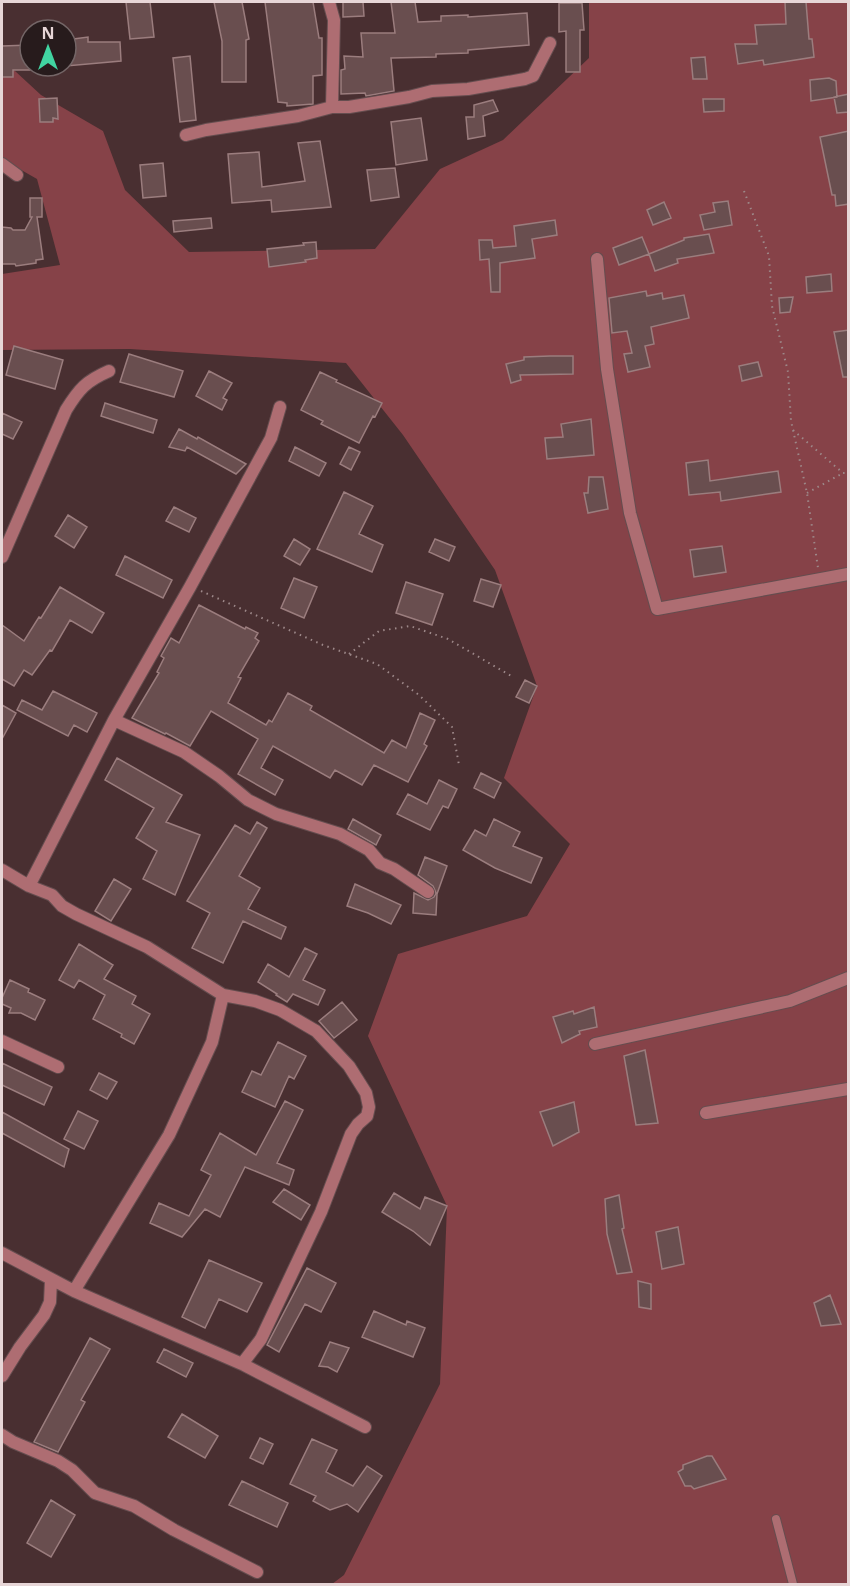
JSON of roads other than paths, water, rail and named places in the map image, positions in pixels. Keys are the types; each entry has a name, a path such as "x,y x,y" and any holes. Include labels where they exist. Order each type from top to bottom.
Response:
{"street":[{"path":"329,2 334,20 332,107"},
{"path":"186,135 276,120 332,107 372,104 432,91 468,89 486,84 525,79 533,76 550,43"},
{"path":"2,165 17,175"},
{"path":"597,259 607,369 630,513 657,609 849,574"},
{"path":"2,557 66,410 78,390 92,378 109,371"},
{"path":"29,886 114,720 271,438 280,407"},
{"path":"114,720 184,752 248,800 276,814 340,834 369,850 380,863 394,869 428,892"},
{"path":"2,870 29,886 52,895 62,906 76,914 147,947 222,995 255,1000 316,1031 349,1066 366,1093 369,1107 367,1116 351,1134 321,1212 261,1339 242,1364"},
{"path":"595,1044 790,1000 849,978"},
{"path":"74,1292 169,1135 212,1042 222,995"},
{"path":"2,1041 58,1067"},
{"path":"706,1113 849,1089"},
{"path":"2,1253 74,1292 242,1364 364,1427"},
{"path":"2,1376 44,1315 50,1302 51,1280"},
{"path":"2,1435 58,1461 72,1470 95,1493 134,1506 174,1530 257,1572"}],"lane":[{"path":"776,1519 794,1584"}]}
